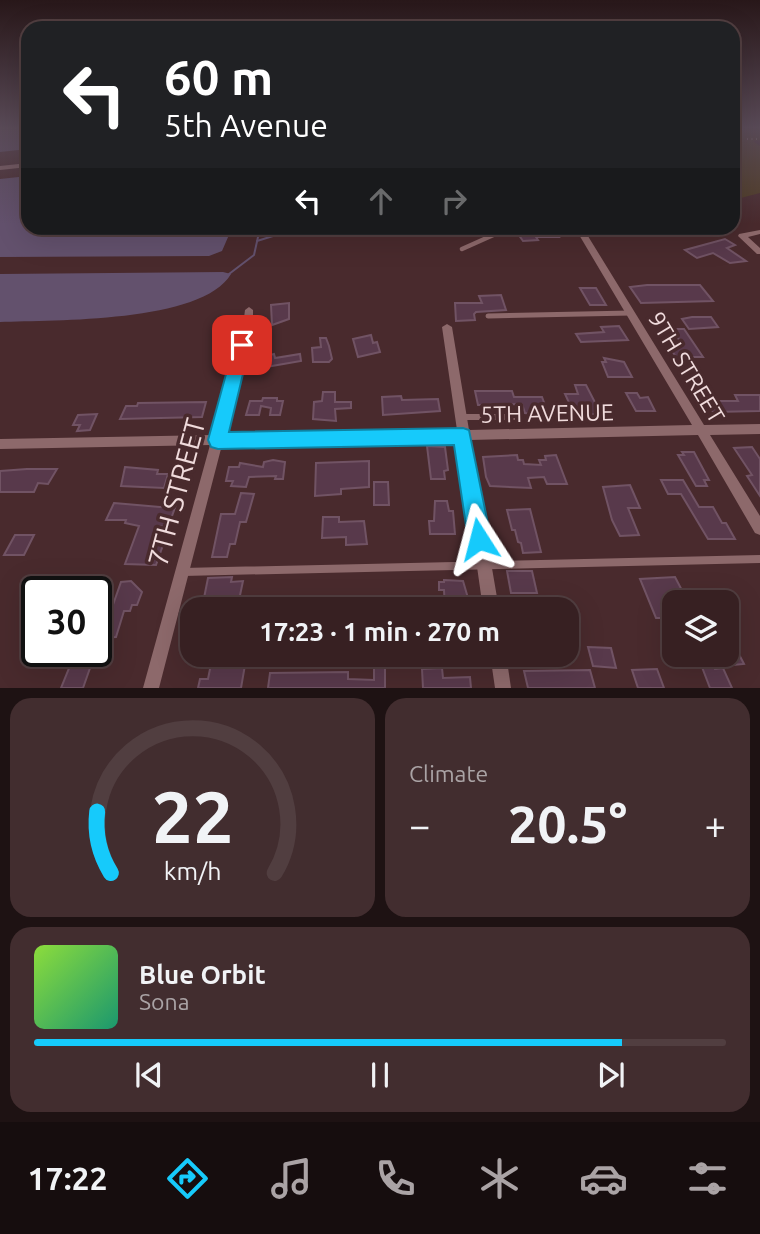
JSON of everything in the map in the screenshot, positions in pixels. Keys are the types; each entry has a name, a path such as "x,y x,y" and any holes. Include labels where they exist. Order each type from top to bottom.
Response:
{"street":[{"path":"0,168 21,166"},
{"path":"760,232 742,236 760,252"},
{"name":"9TH STREET","path":"583,235 760,528"},
{"name":"7TH STREET","path":"151,688 248,326 249,310"},
{"path":"447,327 489,597"},
{"name":"5TH AVENUE","path":"0,444 760,429"},
{"path":"500,667 503,688"}],"lane":[{"path":"462,248 493,235"},
{"path":"488,316 631,313"},
{"path":"460,417 514,417"},
{"path":"183,572 760,559"}],"shaded area":[{"path":"740,159 760,159 760,193 740,198"},
{"path":"21,177 21,235 229,235 222,251 209,256 0,257 0,179"},
{"path":"0,274 231,274 215,290 190,302 159,310 89,319 0,322"}],"building":[{"path":"519,235 559,237 536,237 538,240 523,241"},
{"path":"725,239 735,245 727,248 746,261 730,263 713,253 697,258 685,250"},
{"path":"700,285 713,301 641,303 630,287"},
{"path":"580,288 596,288 606,305 590,305"},
{"path":"501,295 506,310 476,312 475,320 456,321 455,303 482,303 479,296"},
{"path":"289,303 289,319 272,325 271,305"},
{"path":"711,317 718,327 689,329 682,319"},
{"path":"619,326 628,340 581,342 576,334 604,332 601,327"},
{"path":"671,329 684,329 703,357 676,357 670,348 675,348 673,345 683,345"},
{"path":"371,335 380,352 358,357 353,339"},
{"path":"320,338 326,338 329,346 332,359 329,362 313,362 312,348 321,347"},
{"path":"274,354 275,358 300,354 301,361 260,368 258,358"},
{"path":"604,358 624,362 632,377 608,377 602,362 606,362"},
{"path":"575,385 586,385 601,414 585,414 583,407 571,407 565,394 578,394"},
{"path":"475,391 512,391 514,397 542,397 549,416 525,413 522,404 478,405"},
{"path":"323,392 335,392 335,402 351,402 351,408 335,409 336,421 313,419 314,402 322,401"},
{"path":"626,393 637,393 640,398 648,397 655,411 636,411"},
{"path":"735,395 760,395 760,411 713,412 706,401 738,401"},
{"path":"401,396 402,400 438,399 440,411 383,415 382,397"},
{"path":"263,398 283,401 280,415 270,415 271,408 261,406 259,415 246,415 250,401 262,401"},
{"path":"206,402 202,417 120,419 126,406 137,406 138,403"},
{"path":"97,414 90,430 77,431 80,425 73,425 78,415"},
{"path":"427,446 445,447 448,470 444,471 445,479 431,479"},
{"path":"752,447 760,459 760,496 747,476 752,475 734,448"},
{"path":"682,452 694,452 709,480 704,480 707,486 696,486 678,455 684,455"},
{"path":"517,455 518,460 523,460 524,464 541,465 539,460 546,460 545,456 556,455 567,484 547,484 544,477 528,478 531,488 490,486 483,457"},
{"path":"369,461 369,487 341,489 341,494 315,496 316,463"},
{"path":"264,462 285,462 283,479 275,479 276,476 249,477 246,487 231,486 233,481 226,481 229,467 239,467 240,463 263,467"},
{"path":"125,467 158,470 157,474 168,474 164,488 121,486"},
{"path":"57,469 48,484 38,483 34,492 0,492 0,471"},
{"path":"661,480 683,480 699,507 713,507 735,539 708,539 681,494 668,494"},
{"path":"374,482 388,482 389,505 374,505"},
{"path":"630,485 640,508 628,508 639,535 620,536 612,520 603,487"},
{"path":"241,493 254,494 246,522 240,522 235,544 230,544 227,557 212,557 221,514 235,514"},
{"path":"435,501 447,501 449,511 453,511 455,534 430,534 429,521 434,521"},
{"path":"114,503 160,507 176,505 168,527 159,526 152,545 163,545 156,565 125,564 139,526 125,523 126,520 106,520"},
{"path":"530,509 541,552 523,553 515,530 512,530 507,510"},
{"path":"323,517 339,517 339,522 364,521 367,544 346,545 346,537 322,538"},
{"path":"15,535 34,535 24,555 4,555"},
{"path":"507,571 532,571 537,593 511,593"},
{"path":"232,577 231,582 243,581 240,597 204,597 208,578"},
{"path":"675,577 682,590 662,590 662,618 656,618 640,579"},
{"path":"131,581 142,592 137,605 132,605 130,611 124,611 116,637 112,637 112,608 121,582"},
{"path":"463,581 468,597 444,597 444,590 439,590 439,582"},
{"path":"588,647 611,648 616,668 593,666"},
{"path":"70,667 90,667 83,688 61,688"},
{"path":"210,667 245,667 241,688 198,688 200,679 208,679"},
{"path":"374,667 385,667 385,688 268,688 270,673 348,672 348,679 374,680"},
{"path":"702,667 723,668 732,688 710,688"},
{"path":"442,668 443,678 470,677 471,688 423,688 422,669"},
{"path":"657,669 664,688 638,688 632,670"},
{"path":"590,670 595,688 528,688 524,671"}],"waterway":[{"path":"257,241 258,235"},
{"path":"257,241 276,235"},
{"path":"229,274 254,255 257,241"}],"route":[{"path":"242,345 218,440 463,436 479,539"}]}
